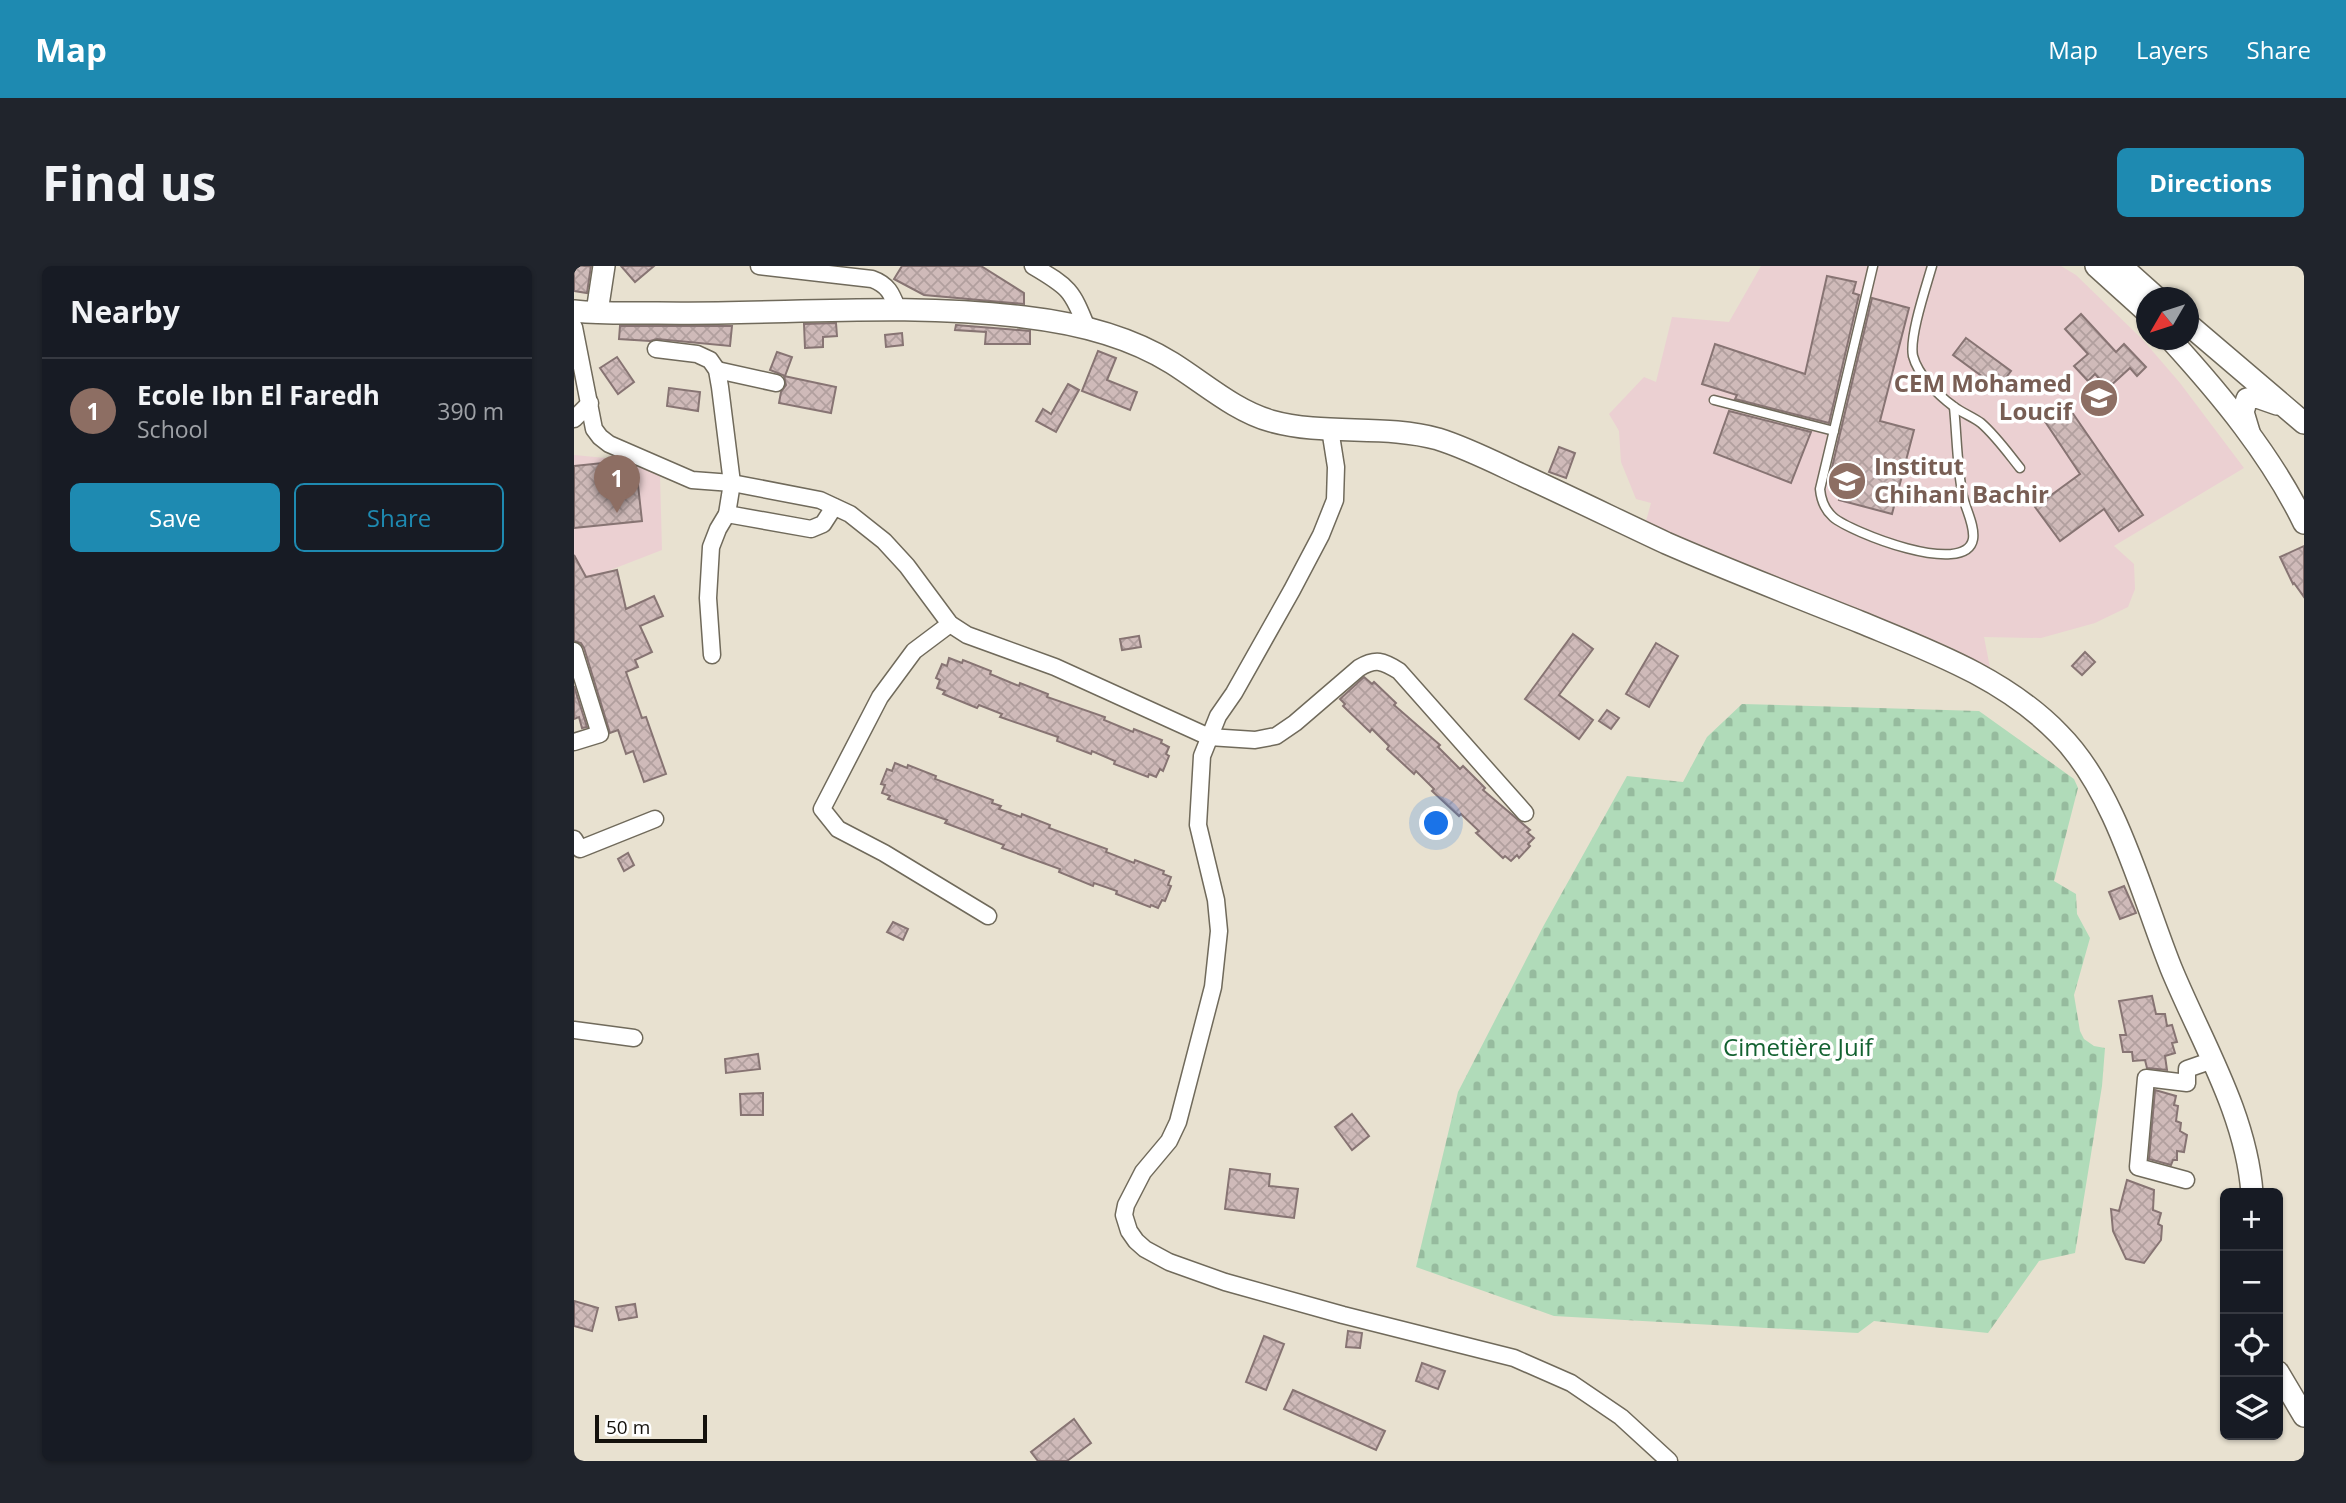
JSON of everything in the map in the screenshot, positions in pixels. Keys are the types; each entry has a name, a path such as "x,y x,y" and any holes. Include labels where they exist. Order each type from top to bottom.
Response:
{"main road":[{"path":"597,312 604,266"},
{"path":"2096,266 2136,302"},
{"path":"2124,268 2145,287"},
{"path":"574,311 726,314 898,310 1027,317 1087,328 1139,345 1243,409 1271,421 1330,429 1395,432 1436,439 1493,462 1668,544 1901,639 1985,677 2021,700 2059,733 2099,786 2118,828 2173,972 2213,1060 2242,1137 2250,1164 2252,1188"},
{"path":"2199,334 2304,423"},
{"path":"2180,350 2214,388 2250,435 2304,523"},
{"path":"2250,435 2243,412 2247,399 2257,397 2285,408"},
{"path":"2281,1377 2304,1416"}],"street":[{"path":"759,266 872,279 883,283 889,289 898,310"},
{"path":"1033,266 1060,281 1075,298 1087,328"},
{"path":"574,327 594,429 600,437 609,444 692,480 732,484 820,500 850,514 884,541 907,566 950,624 967,635 1055,667 1209,737 1255,740 1276,736 1359,668 1371,661 1387,663 1399,671 1525,813"},
{"path":"656,349 697,354 710,360 717,370 732,484 727,514 711,547 708,598 712,655"},
{"path":"717,370 776,383"},
{"path":"574,419 590,403"},
{"path":"1330,429 1336,467 1335,500 1321,535 1293,590 1218,716 1202,757 1198,825 1216,900 1218,920 1213,987 1178,1122 1169,1141 1143,1172 1126,1205 1124,1215 1129,1231 1145,1249 1169,1262 1225,1282 1514,1358 1571,1383 1621,1417 1669,1461"},
{"path":"727,514 811,529 823,524 834,507"},
{"path":"950,624 914,651 880,697 822,809 838,829 884,853 988,916"},
{"path":"574,651 600,734 574,743"},
{"path":"574,839 580,849 655,819"},
{"path":"574,1030 634,1038"},
{"path":"2186,1180 2138,1167 2146,1078 2187,1083 2187,1069 2213,1060"}],"lane":[{"path":"1873,266 1820,489 1822,502 1831,515 1844,525 1917,551 1947,556 1961,552 1973,541 1973,532 1963,496 1954,407"},
{"path":"1932,266 1915,332 1912,354 1918,368 1938,393 1954,407 1989,430 2020,468"},
{"path":"1714,400 1834,431"}],"shaded area":[{"name":"Institut Chihani Bachir","path":"1761,266 2061,266 2076,275 2136,333 2136,350 2152,350 2244,468 2114,546 2134,564 2135,589 2128,607 2095,623 2041,638 1984,637 1990,668 1952,648 1698,546 1646,521 1651,503 1636,499 1621,462 1619,431 1609,414 1644,377 1656,382 1672,317 1729,322"},
{"path":"574,455 637,461 660,476 662,550 582,581 574,574"}],"green space":[{"name":"Cimetière Juif","path":"1742,704 1979,711 2074,779 2078,788 2054,881 2076,894 2077,914 2090,938 2074,995 2080,1031 2084,1039 2094,1046 2105,1048 2102,1086 2075,1253 2039,1261 1988,1333 1874,1321 1858,1333 1554,1316 1416,1267 1458,1092 1544,925 1627,776 1683,782 1707,737"}],"building":[{"path":"574,266 591,266 587,293 574,291"},
{"path":"621,266 654,266 635,282"},
{"path":"902,266 981,266 1024,293 1024,304 924,295 894,279"},
{"path":"1827,276 1856,282 1853,293 1859,295 1829,423 1735,399 1737,395 1702,384 1715,344 1805,374"},
{"path":"1872,298 1909,308 1880,421 1914,430 1892,514 1839,500 1844,479 1830,476"},
{"path":"2081,314 2116,352 2124,344 2146,367 2137,376 2130,368 2108,388 2095,374 2088,381 2074,366 2088,354 2065,329"},
{"path":"836,323 837,336 823,337 823,347 805,348 804,324"},
{"path":"956,325 1030,331 1030,344 985,344 986,332 955,330"},
{"path":"620,326 732,326 730,346 657,339 619,339"},
{"path":"902,333 903,345 886,347 885,335"},
{"path":"1966,338 2011,371 1998,388 1953,355"},
{"path":"1098,351 1116,358 1107,380 1137,392 1130,410 1082,391"},
{"path":"777,352 792,357 785,376 770,370"},
{"path":"617,357 634,382 618,394 600,368"},
{"path":"784,376 836,387 831,413 779,403 781,392 786,385"},
{"path":"1068,384 1079,390 1056,432 1036,421 1043,409 1051,414"},
{"path":"669,388 700,392 698,411 667,406"},
{"path":"2067,405 2143,515 2119,531 2104,509 2060,541 2035,507 2080,474 2044,420"},
{"path":"1729,411 1811,432 1791,483 1714,453"},
{"path":"1559,447 1575,453 1566,478 1549,472"},
{"path":"622,461 636,467 642,521 574,528 574,466"},
{"path":"2304,546 2304,597 2293,584 2280,557"},
{"path":"574,555 586,577 617,570 626,609 654,596 663,616 640,626 652,652 635,660 638,667 626,672 642,718 646,717 666,774 644,782 633,751 626,754 618,730 610,733 584,648 581,643 574,641"},
{"path":"1573,634 1593,649 1559,695 1593,720 1579,739 1525,699"},
{"path":"1139,636 1141,647 1122,650 1120,639"},
{"path":"1656,643 1678,656 1649,707 1626,694"},
{"path":"2085,652 2095,662 2082,675 2072,666"},
{"path":"949,658 962,663 963,660 1019,686 1020,683 1048,694 1047,697 1105,717 1104,720 1133,732 1134,729 1162,740 1161,743 1169,747 1166,754 1169,756 1163,771 1160,769 1156,777 1149,774 1148,777 1114,764 1115,761 1092,751 1091,754 1057,741 1058,737 1000,717 1002,714 979,705 977,708 943,694 945,691 937,688 940,680 936,678 942,664 947,666"},
{"path":"1364,677 1372,684 1374,682 1396,703 1394,705 1440,745 1438,747 1460,769 1463,766 1485,788 1483,790 1530,830 1527,832 1534,838 1519,858 1517,855 1511,861 1505,856 1503,858 1476,833 1479,831 1461,814 1459,816 1432,791 1434,789 1416,771 1414,774 1387,749 1389,746 1372,729 1370,732 1343,706 1345,704 1340,699"},
{"path":"574,686 587,727 582,728 579,717 574,719"},
{"path":"1607,710 1619,718 1611,729 1599,721"},
{"path":"895,763 907,768 908,765 936,776 935,779 993,800 992,803 1001,806 999,809 1021,817 1022,814 1050,825 1049,828 1107,849 1106,852 1164,871 1163,874 1171,877 1168,885 1171,886 1165,901 1162,900 1158,908 1151,905 1150,907 1116,894 1117,891 1094,883 1093,886 1059,872 1060,869 1002,848 1004,845 945,823 947,820 888,799 890,796 882,793 885,785 881,784 887,769 892,771"},
{"path":"628,853 634,865 624,871 618,859"},
{"path":"2124,886 2136,913 2120,919 2109,892"},
{"path":"893,922 908,929 903,940 887,932"},
{"path":"2152,996 2156,1014 2165,1014 2167,1026 2172,1025 2177,1042 2172,1043 2175,1053 2165,1056 2167,1070 2147,1068 2145,1060 2133,1061 2132,1052 2123,1052 2120,1035 2126,1035 2119,1001"},
{"path":"758,1054 760,1069 726,1073 725,1059"},
{"path":"2155,1090 2176,1096 2176,1121 2181,1123 2180,1131 2187,1135 2184,1152 2177,1151 2177,1160 2173,1160 2171,1165 2149,1159"},
{"path":"763,1093 763,1115 741,1115 740,1094"},
{"path":"1352,1114 1369,1136 1352,1150 1335,1127"},
{"path":"1230,1169 1270,1174 1269,1186 1298,1189 1294,1218 1225,1209"},
{"path":"2127,1180 2154,1190 2153,1210 2161,1213 2158,1224 2162,1226 2161,1240 2144,1263 2126,1259 2113,1231 2111,1209 2119,1211"},
{"path":"574,1301 598,1308 592,1331 574,1326"},
{"path":"635,1304 637,1317 619,1320 616,1307"},
{"path":"1348,1331 1362,1333 1360,1348 1346,1347"},
{"path":"1264,1336 1284,1344 1266,1390 1246,1382"},
{"path":"1422,1363 1445,1371 1438,1389 1416,1381"},
{"path":"1293,1390 1385,1431 1376,1450 1284,1409"},
{"path":"1074,1419 1091,1443 1067,1461 1038,1461 1031,1452"}],"place":[{"name":"CEM Mohamed Loucif","path":"2099,398"},
{"name":"Institut Chihani Bachir","path":"1847,481"},
{"name":"Ecole Ibn El Faredh","path":"617,513"}]}
